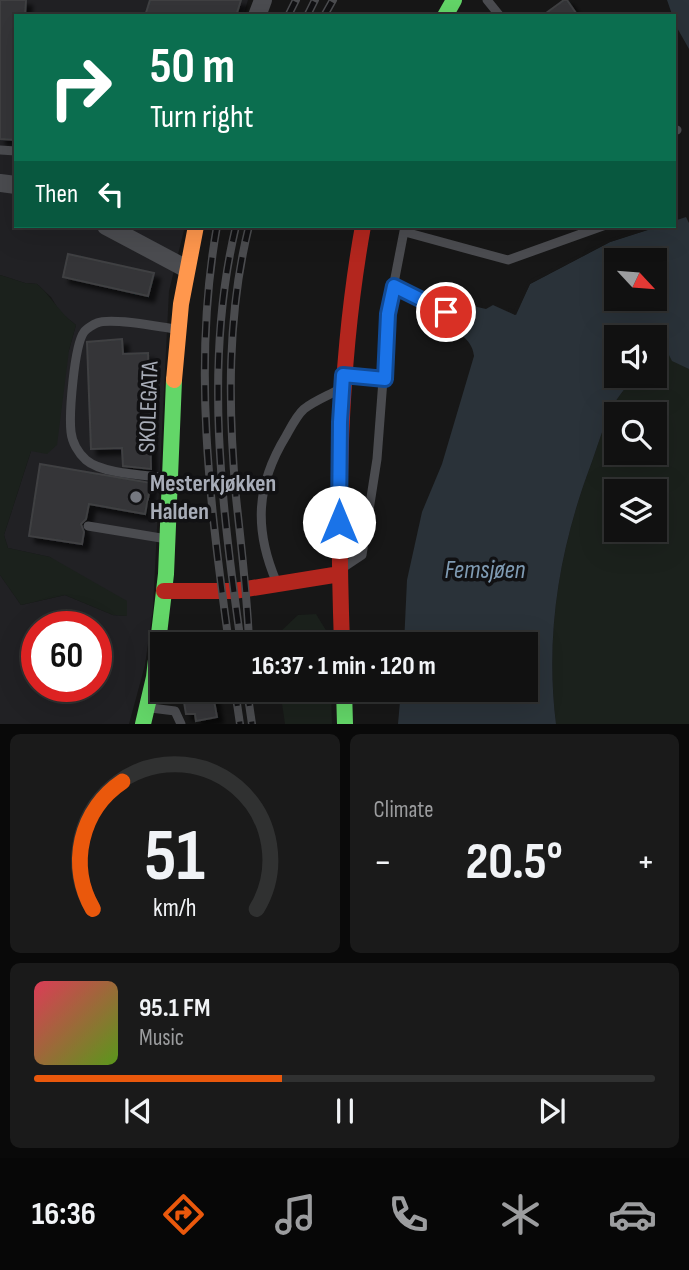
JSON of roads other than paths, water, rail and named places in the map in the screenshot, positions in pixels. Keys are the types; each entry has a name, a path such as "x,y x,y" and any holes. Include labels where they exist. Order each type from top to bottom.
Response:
{"street":[{"path":"110,228 185,268"},
{"name":"SKOLEGATA","path":"143,724 149,708 164,591 177,329 185,268 195,228"},
{"path":"342,632 338,498 343,381 350,303 363,228"},
{"path":"164,591 222,592 340,572"},
{"path":"344,702 345,724"}],"lane":[{"path":"487,0 498,14"},
{"path":"340,572 362,555 377,459 388,314 405,229 509,260 597,228"},
{"path":"394,286 446,312"},
{"path":"170,478 99,468 87,461 78,452 71,435 71,400 77,356 84,332 97,323 111,320 177,329"},
{"path":"277,584 264,554 261,524 265,483 281,445 302,410 343,381 385,379"},
{"path":"88,526 168,539"},
{"path":"149,708 175,711 180,724"}],"water":[{"path":"667,0 689,0 689,49 676,26 676,14 672,14"},
{"name":"Femsjøen","path":"686,217 689,223 689,369 672,361 667,351 667,325 604,325 604,388 625,388 615,402 604,402 604,426 579,498 563,562 557,594 552,658 556,724 398,724 400,702 538,702 538,632 405,632 407,580 422,512 442,464 474,356 470,344 445,319 452,304 460,303 486,309 493,305 515,315 530,284 610,242 654,228 676,228 676,220"}],"railway":[{"path":"289,14 296,0"},
{"path":"308,14 315,0"},
{"path":"325,14 333,0"},
{"path":"217,228 206,331 206,435 228,632"},
{"path":"236,228 220,330 218,382 222,487 240,632"},
{"path":"248,632 233,463 231,360 237,293 249,228"},
{"path":"237,702 240,724"},
{"path":"249,702 252,724"}],"place":[{"name":"Mesterkjøkken Halden","path":"136,497"}]}
